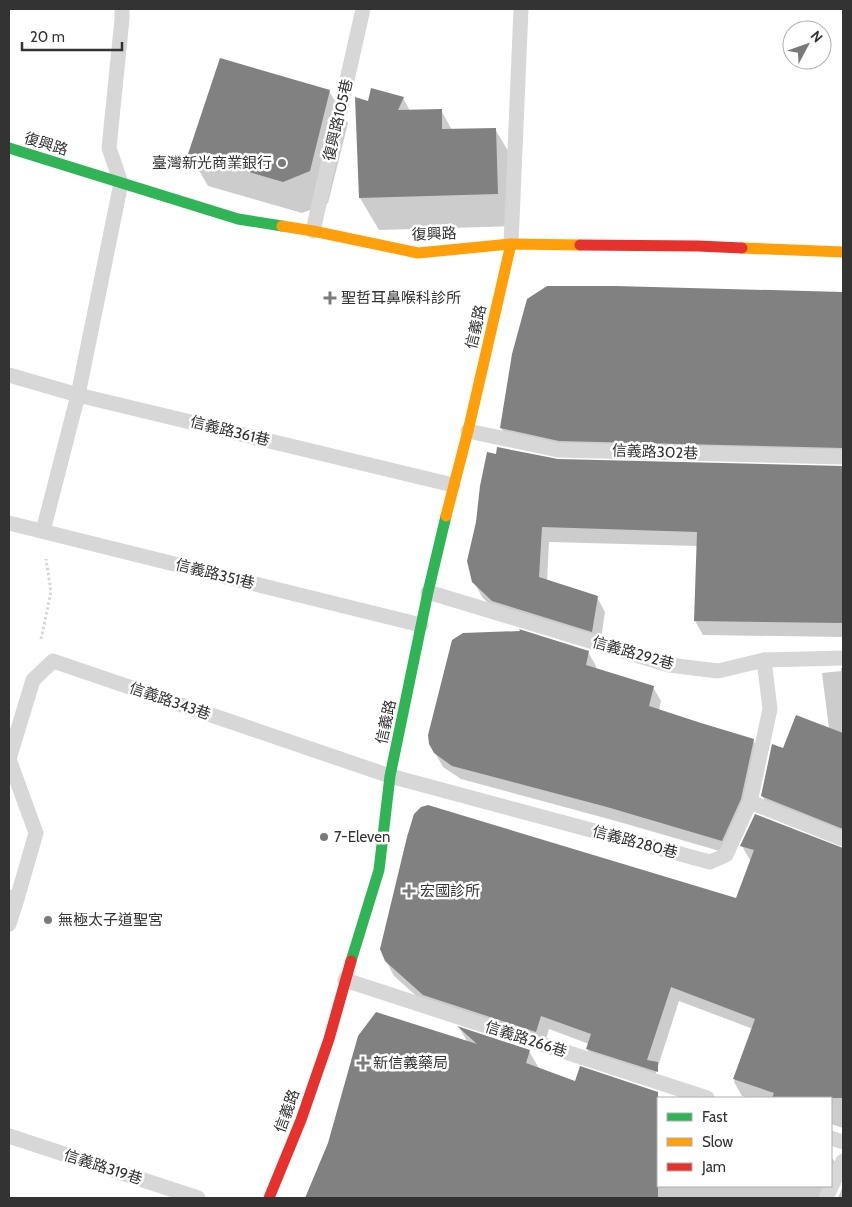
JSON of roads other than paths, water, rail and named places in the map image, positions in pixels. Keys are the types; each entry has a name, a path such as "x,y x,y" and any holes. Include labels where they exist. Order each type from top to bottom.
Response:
{"street":[{"name":"復興路","path":"9,148 238,219 313,231 418,253 511,244 698,246 843,252"},
{"name":"信義路","path":"269,1198 301,1120 329,1038 379,870 390,776 421,625 511,244"}],"lane":[{"path":"43,531 78,394 121,183 109,148 122,9"},
{"name":"復興路105巷","path":"313,231 363,9"},
{"path":"511,244 521,9"},
{"name":"信義路361巷","path":"9,375 78,394 453,485"},
{"name":"信義路302巷","path":"468,431 558,450 843,457"},
{"name":"信義路351巷","path":"9,523 421,625"},
{"name":"信義路292巷","path":"428,592 670,665 718,671 764,660 843,658"},
{"name":"信義路280巷","path":"390,776 710,862 726,855 750,802 770,709 764,660"},
{"name":"信義路343巷","path":"9,759 33,680 54,661 390,776"},
{"path":"9,759 36,833 13,898 9,924"},
{"path":"750,802 843,839"},
{"name":"信義路266巷","path":"345,980 705,1097"},
{"name":"信義路319巷","path":"9,1136 198,1198"},
{"path":"832,1185 843,1161"}],"place":[{"name":"臺灣新光商業銀行","path":"282,163"},
{"name":"聖哲耳鼻喉科診所","path":"330,298"},
{"name":"7-Eleven","path":"324,837"},
{"name":"宏國診所","path":"409,891"},
{"name":"無極太子道聖宮","path":"48,920"},
{"name":"新信義藥局","path":"363,1063"}]}
